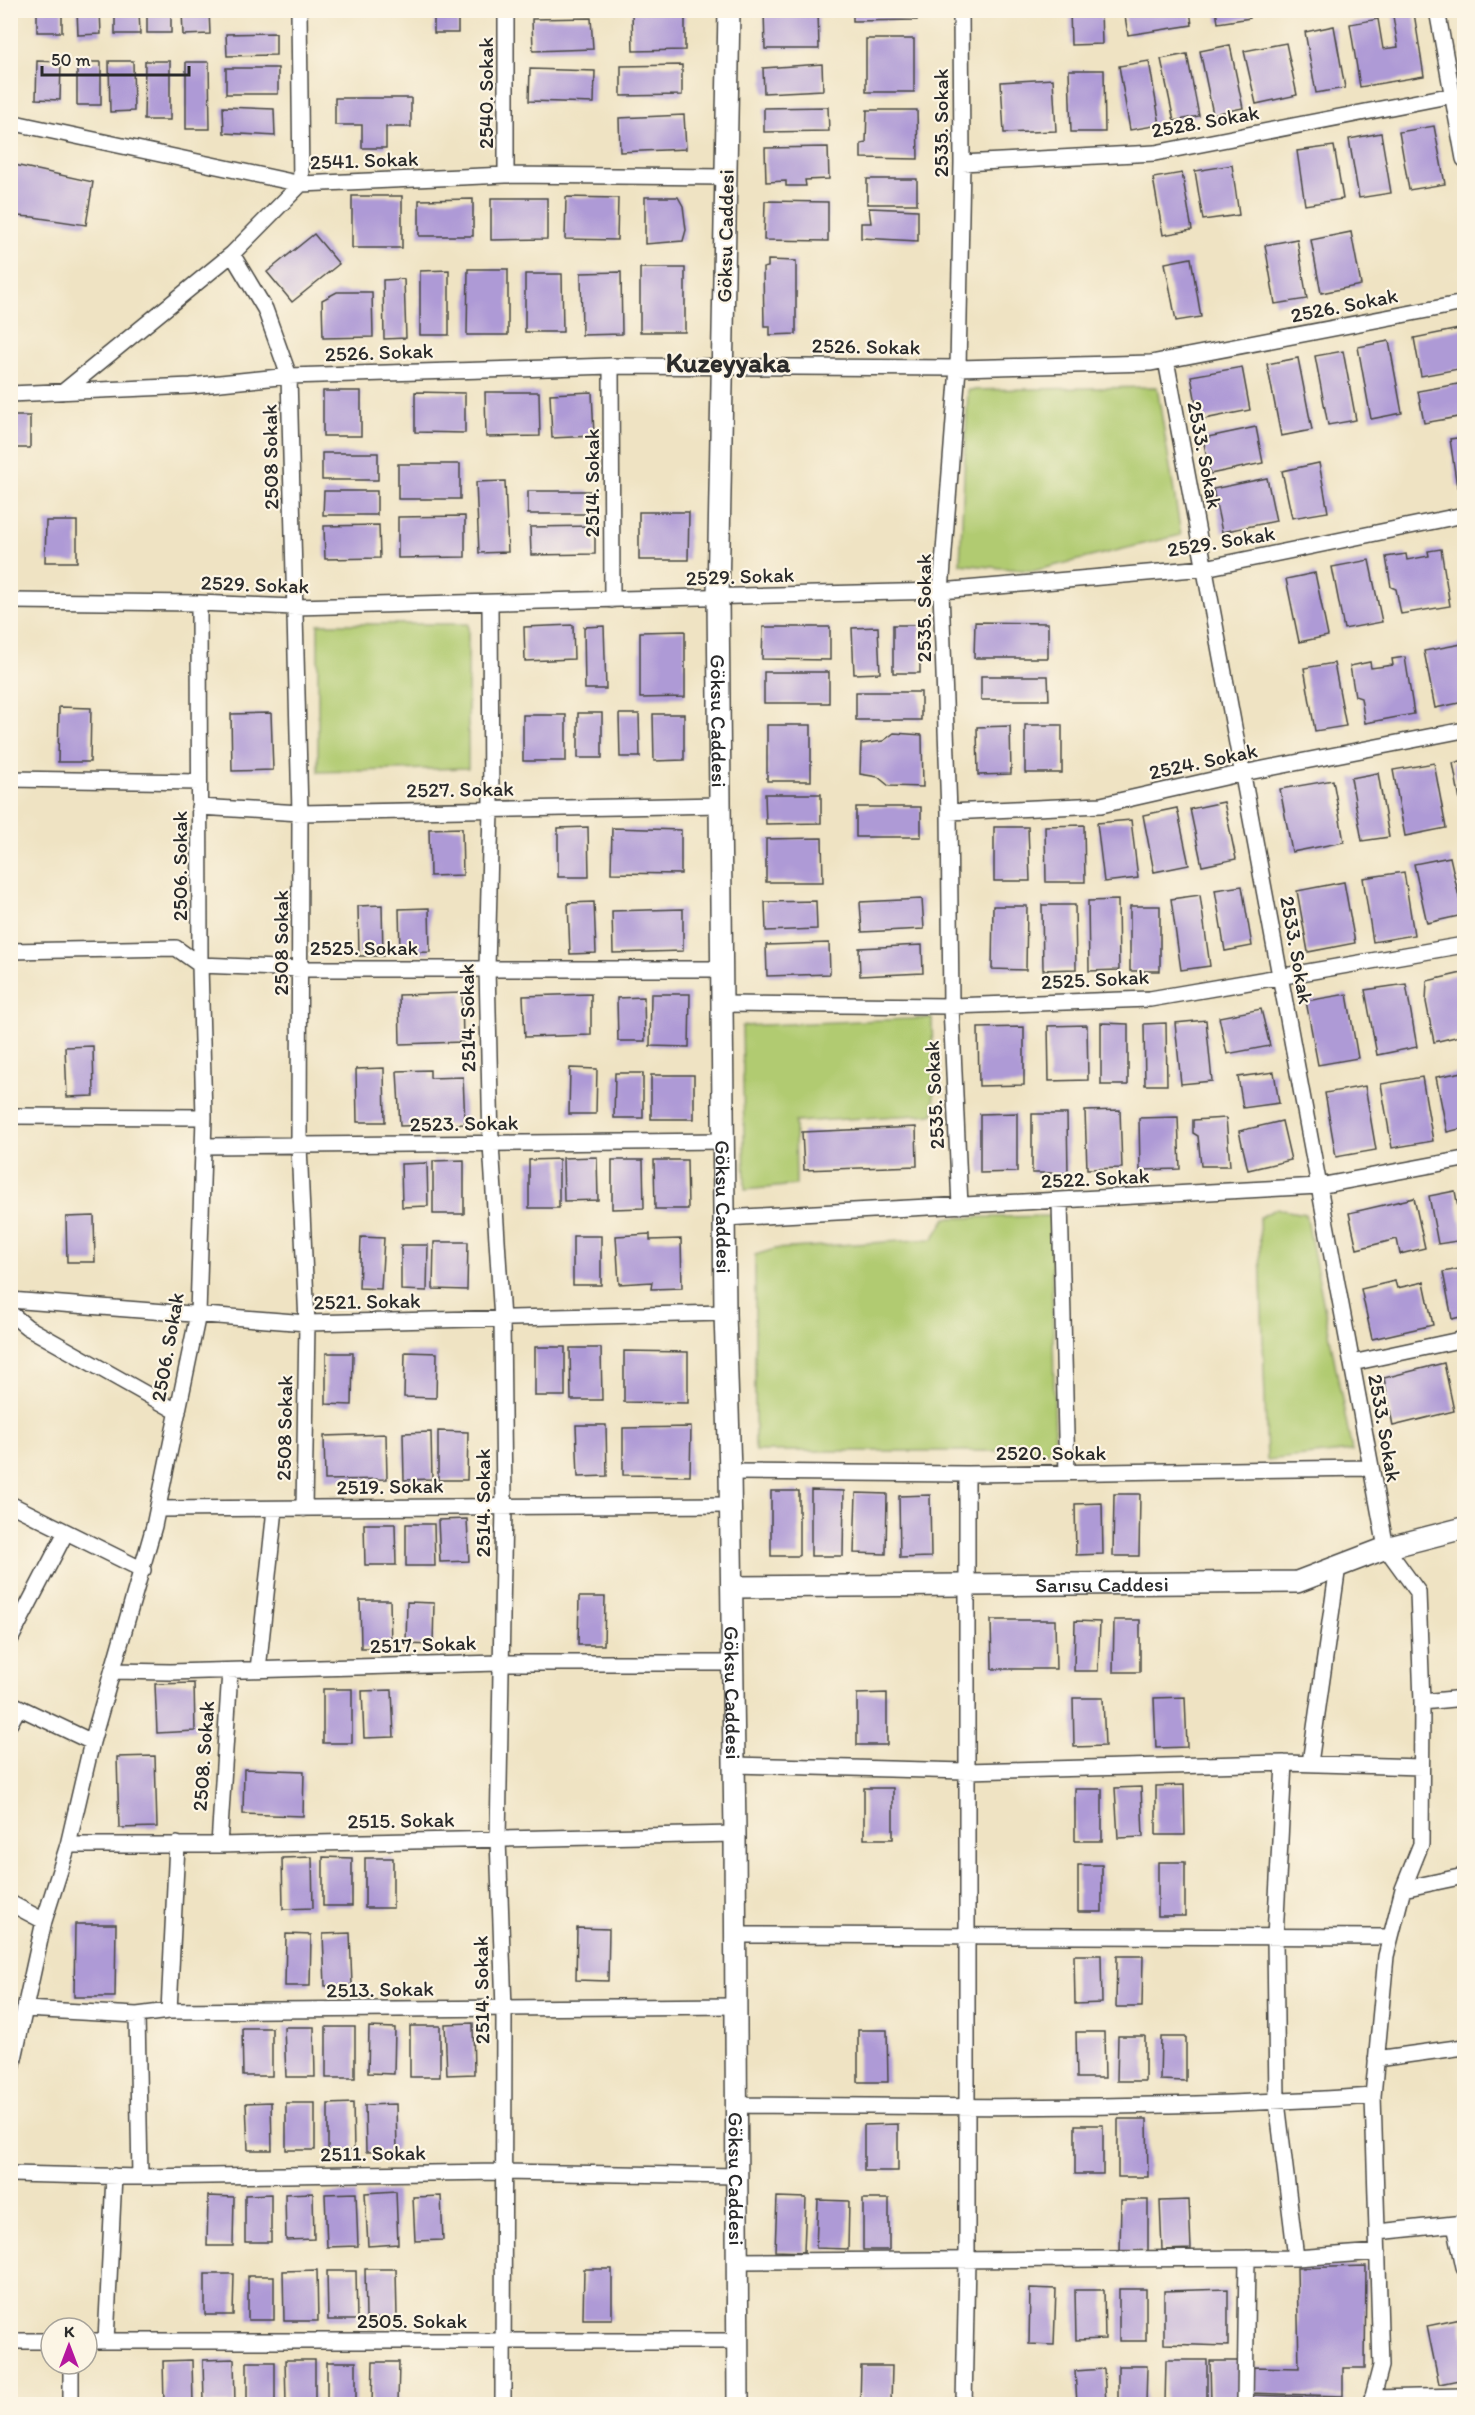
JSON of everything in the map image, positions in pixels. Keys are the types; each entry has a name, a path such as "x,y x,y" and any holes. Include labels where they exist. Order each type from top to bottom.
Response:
{"street":[{"path":"63,392 232,254 301,184 299,10"},
{"name":"2540. Sokak","path":"506,10 506,175"},
{"name":"Göksu Caddesi","path":"729,10 718,597 725,1313 731,1505 735,1834 738,2404"},
{"name":"2535. Sokak","path":"960,1206 951,1006 949,812 941,591 958,368 962,163 961,10"},
{"path":"1437,10 1464,159"},
{"name":"2528. Sokak","path":"962,163 1155,153 1453,95"},
{"name":"2541. Sokak","path":"10,122 301,184 506,175 726,177"},
{"name":"2508 Sokak","path":"232,254 265,309 289,376 300,813 299,1146 307,1323 304,1509"},
{"name":"2526. Sokak","path":"10,394 191,386 289,376 611,366 958,368 1151,363 1464,303"},
{"name":"2533. Sokak","path":"1166,360 1386,1548"},
{"name":"2514. Sokak","path":"611,366 612,600"},
{"name":"2529. Sokak","path":"10,601 199,603 294,607 941,591 1205,568 1464,515"},
{"name":"2506. Sokak","path":"10,2077 44,1921 68,1845 92,1742 143,1570 158,1509 198,1314 204,1117 200,964 199,603"},
{"name":"2514. Sokak","path":"490,603 487,968 490,1144 502,1320 504,1505 498,1839 504,2008 503,2404"},
{"name":"2524. Sokak","path":"949,812 1101,805 1243,773 1464,730"},
{"path":"10,779 199,782"},
{"name":"2527. Sokak","path":"199,807 300,813 721,805"},
{"name":"2525. Sokak","path":"723,1004 951,1006 1150,999 1464,945"},
{"name":"2525. Sokak","path":"10,951 176,948 200,964 301,969 723,969"},
{"path":"10,1116 204,1117"},
{"name":"2523. Sokak","path":"202,1146 725,1141"},
{"name":"2522. Sokak","path":"725,1218 1060,1202 1319,1186 1464,1159"},
{"path":"1060,1202 1066,1473"},
{"name":"2521. Sokak","path":"10,1300 307,1323 725,1313"},
{"path":"10,1313 27,1327 178,1412"},
{"path":"1352,1363 1464,1339"},
{"name":"2520. Sokak","path":"730,1472 967,1474 1371,1468"},
{"path":"964,2404 967,2260 967,1474"},
{"path":"10,1504 143,1570"},
{"name":"2519. Sokak","path":"158,1509 731,1505"},
{"path":"258,1670 275,1509"},
{"name":"Sarısu Caddesi","path":"732,1587 1297,1582 1386,1548 1464,1528"},
{"path":"10,1640 66,1532"},
{"path":"1386,1548 1418,1592 1422,1702 1420,1844 1403,1889 1386,1956 1376,2059 1373,2096 1381,2366 1371,2401 1459,2399"},
{"path":"1310,1763 1338,1566"},
{"name":"2517. Sokak","path":"114,1671 230,1671 500,1663 733,1663"},
{"name":"2508. Sokak","path":"219,1845 230,1671"},
{"path":"1422,1702 1464,1698"},
{"path":"10,1723 15,1705 92,1742"},
{"path":"734,1765 966,1771 1284,1763 1421,1767"},
{"path":"1284,1763 1275,1937 1277,2102 1296,2258"},
{"name":"2515. Sokak","path":"68,1845 219,1845 735,1834"},
{"path":"169,2012 177,1844"},
{"path":"1403,1889 1464,1876"},
{"path":"10,1903 44,1921"},
{"path":"736,1935 1390,1937"},
{"name":"2513. Sokak","path":"25,2009 137,2015 169,2012 736,2006"},
{"path":"137,2015 140,2177"},
{"path":"1376,2059 1464,2047"},
{"path":"736,2105 967,2108 1277,2102 1373,2096"},
{"name":"2511. Sokak","path":"10,2174 140,2177 502,2172 737,2176"},
{"path":"106,2341 114,2176"},
{"path":"1378,2232 1460,2224 1464,2267"},
{"path":"738,2261 1296,2258 1378,2252"},
{"path":"1245,2404 1247,2258"},
{"path":"10,2341 39,2341"},
{"name":"2505. Sokak","path":"99,2341 738,2341"},
{"path":"71,2376 71,2404"}],"green space":[{"path":"1157,387 1181,535 1033,571 960,564 968,390"},
{"path":"318,624 468,624 468,768 318,772"},
{"path":"932,1018 934,1114 795,1122 796,1185 745,1190 742,1026"},
{"path":"1275,1209 1306,1214 1352,1451 1267,1460 1259,1218"},
{"path":"1051,1216 1055,1451 755,1451 755,1255 775,1249 933,1239 946,1218"}],"building":[{"path":"37,10 62,10 62,32 37,32"},
{"path":"77,10 100,10 101,34 78,35"},
{"path":"115,10 139,10 140,34 115,34"},
{"path":"147,10 171,10 171,33 147,33"},
{"path":"182,10 209,10 210,34 183,35"},
{"path":"229,10 266,10 266,12 229,14"},
{"path":"434,10 458,10 458,33 434,33"},
{"path":"764,10 818,10 819,49 765,49"},
{"path":"853,10 917,10 917,20 853,21"},
{"path":"1070,10 1101,10 1102,44 1071,45"},
{"path":"1124,10 1190,10 1192,25 1128,35"},
{"path":"1216,10 1249,10 1250,18 1218,23"},
{"path":"685,11 685,50 633,51 632,12"},
{"path":"1414,13 1424,76 1360,87 1350,24 1378,19 1383,49 1398,47 1393,16"},
{"path":"591,18 593,49 533,51 532,19"},
{"path":"1334,26 1345,88 1316,93 1305,32"},
{"path":"276,33 276,55 227,56 226,34"},
{"path":"866,39 914,39 914,92 866,92"},
{"path":"1286,43 1297,95 1256,104 1244,51"},
{"path":"1230,45 1243,108 1213,114 1200,51"},
{"path":"1187,54 1199,116 1174,121 1161,59"},
{"path":"37,61 61,62 60,100 36,99"},
{"path":"109,61 133,61 134,111 110,112"},
{"path":"145,61 170,61 170,120 144,120"},
{"path":"1149,61 1160,125 1130,130 1119,66"},
{"path":"77,62 101,62 101,105 77,105"},
{"path":"186,62 209,62 210,129 186,129"},
{"path":"822,64 823,90 764,93 763,68"},
{"path":"682,65 682,95 621,96 621,66"},
{"path":"226,68 278,68 278,94 226,94"},
{"path":"530,69 595,71 594,103 529,101"},
{"path":"1069,70 1104,70 1105,132 1071,132"},
{"path":"1053,79 1056,131 1004,133 1001,82"},
{"path":"335,98 411,98 411,127 386,127 386,148 362,148 362,125 335,125"},
{"path":"223,107 274,109 275,136 224,133"},
{"path":"828,107 829,131 764,132 764,108"},
{"path":"867,110 917,110 918,159 861,158 861,144 866,143"},
{"path":"684,115 686,149 620,152 619,118"},
{"path":"1434,126 1445,184 1409,190 1399,132"},
{"path":"1381,133 1391,193 1359,198 1349,139"},
{"path":"1334,146 1343,199 1305,205 1297,151"},
{"path":"828,147 829,179 805,180 806,186 786,186 786,181 766,182 765,148"},
{"path":"10,164 93,182 86,225 33,217 16,216 10,220"},
{"path":"1232,165 1239,215 1203,220 1195,171"},
{"path":"1182,173 1192,230 1163,235 1153,178"},
{"path":"867,179 917,179 917,204 867,204"},
{"path":"352,196 402,196 402,248 352,248"},
{"path":"566,197 618,198 617,240 565,239"},
{"path":"645,197 678,197 683,206 686,230 683,241 645,244"},
{"path":"491,198 547,198 547,239 491,240"},
{"path":"473,199 473,236 419,236 419,200"},
{"path":"765,201 828,202 828,241 764,240"},
{"path":"869,208 918,210 918,241 861,238 861,223 871,223"},
{"path":"1351,232 1361,285 1321,293 1311,240"},
{"path":"314,234 339,264 292,302 267,272"},
{"path":"1297,239 1307,299 1275,304 1265,245"},
{"path":"1191,258 1201,317 1176,321 1165,263"},
{"path":"768,260 796,261 796,334 770,335 770,326 764,326 763,268 768,267"},
{"path":"640,268 685,268 685,332 640,332"},
{"path":"468,269 508,269 508,335 467,335"},
{"path":"449,270 449,335 420,335 420,271"},
{"path":"621,272 622,334 582,335 581,273"},
{"path":"525,274 562,274 563,332 525,332"},
{"path":"404,279 406,338 384,339 383,280"},
{"path":"337,292 372,292 373,337 323,338 322,300"},
{"path":"1464,328 1464,368 1421,376 1414,338"},
{"path":"1389,341 1402,413 1371,419 1358,347"},
{"path":"1343,351 1356,420 1328,425 1315,356"},
{"path":"1298,358 1312,430 1281,436 1267,364"},
{"path":"1242,367 1250,410 1199,420 1191,376"},
{"path":"1464,383 1464,416 1424,423 1418,391"},
{"path":"323,391 361,391 361,436 323,436"},
{"path":"415,392 465,393 465,433 415,432"},
{"path":"485,392 539,392 540,436 486,437"},
{"path":"592,392 594,436 552,438 550,394"},
{"path":"10,416 30,416 30,448 10,448"},
{"path":"1256,427 1263,463 1210,474 1203,438"},
{"path":"1464,437 1464,485 1457,487 1450,439"},
{"path":"322,453 378,453 378,480 322,480"},
{"path":"1319,463 1328,512 1292,518 1282,471"},
{"path":"398,464 460,464 460,499 398,499"},
{"path":"1267,478 1276,521 1222,532 1213,489"},
{"path":"505,481 508,552 479,553 476,482"},
{"path":"324,491 377,491 377,515 323,515"},
{"path":"528,491 590,491 590,514 528,514"},
{"path":"639,512 689,512 688,560 639,560"},
{"path":"465,516 465,557 398,558 398,517"},
{"path":"46,521 77,521 77,562 45,562"},
{"path":"379,525 380,558 325,559 324,526"},
{"path":"595,526 595,554 531,555 530,527"},
{"path":"1441,549 1450,606 1401,614 1396,589 1391,587 1386,557 1406,554 1407,560 1429,556 1428,551"},
{"path":"1369,560 1382,622 1344,629 1332,567"},
{"path":"1315,573 1328,636 1299,642 1286,579"},
{"path":"975,622 1048,623 1048,658 974,658"},
{"path":"573,625 574,659 525,661 524,627"},
{"path":"893,625 920,625 920,673 893,673"},
{"path":"604,626 606,689 585,689 584,627"},
{"path":"763,627 830,627 830,660 762,659"},
{"path":"878,627 880,673 854,674 852,628"},
{"path":"685,631 685,697 640,698 640,632"},
{"path":"1462,644 1464,702 1435,708 1424,651"},
{"path":"1405,657 1414,714 1365,723 1361,698 1355,696 1350,666 1370,662 1371,668 1393,665 1392,659"},
{"path":"1334,663 1346,726 1315,731 1304,668"},
{"path":"764,672 829,672 829,703 764,703"},
{"path":"981,676 1048,676 1049,700 981,700"},
{"path":"856,692 921,692 921,720 856,720"},
{"path":"59,707 91,708 90,762 58,762"},
{"path":"271,713 273,770 232,771 231,714"},
{"path":"578,713 602,713 602,758 578,758"},
{"path":"619,714 639,714 640,757 620,757"},
{"path":"653,714 684,714 684,760 654,761"},
{"path":"523,715 566,715 566,761 523,761"},
{"path":"767,725 811,725 811,781 767,781"},
{"path":"1025,725 1062,725 1062,773 1025,773"},
{"path":"1010,726 1011,774 978,775 977,727"},
{"path":"894,733 922,735 923,787 889,786 878,777 860,774 861,744 883,741"},
{"path":"1464,760 1464,817 1463,817 1453,763"},
{"path":"1434,763 1446,828 1405,836 1393,770"},
{"path":"1378,773 1389,837 1362,841 1351,778"},
{"path":"1333,780 1344,842 1292,852 1280,789"},
{"path":"765,794 821,794 821,823 766,824"},
{"path":"1224,802 1236,859 1202,866 1190,809"},
{"path":"856,807 921,807 921,837 856,837"},
{"path":"1177,808 1189,865 1154,872 1143,815"},
{"path":"1131,820 1138,878 1104,882 1097,823"},
{"path":"1084,825 1085,882 1046,882 1045,826"},
{"path":"588,827 589,877 558,877 558,828"},
{"path":"994,827 1028,827 1030,881 994,881"},
{"path":"462,828 463,875 430,876 429,829"},
{"path":"612,828 681,830 681,874 611,873"},
{"path":"822,838 823,882 766,882 766,839"},
{"path":"1450,857 1463,915 1427,923 1414,864"},
{"path":"1404,872 1414,935 1373,942 1363,878"},
{"path":"1344,882 1355,943 1308,952 1297,891"},
{"path":"1242,886 1252,946 1225,951 1215,890"},
{"path":"1200,895 1210,966 1181,970 1171,899"},
{"path":"922,899 924,929 862,932 860,902"},
{"path":"1118,900 1119,970 1089,971 1088,901"},
{"path":"816,901 817,929 766,931 765,902"},
{"path":"594,902 596,953 570,954 568,903"},
{"path":"382,905 383,956 359,956 358,906"},
{"path":"1042,905 1075,905 1076,969 1043,970"},
{"path":"993,906 1027,906 1026,970 992,969"},
{"path":"1130,906 1160,906 1160,971 1130,971"},
{"path":"429,908 430,952 400,953 399,909"},
{"path":"683,909 683,951 613,953 612,911"},
{"path":"829,943 830,974 767,976 766,945"},
{"path":"922,945 923,973 860,976 859,948"},
{"path":"1462,973 1464,1035 1434,1042 1426,1002 1427,981"},
{"path":"1406,984 1417,1047 1377,1055 1365,990"},
{"path":"462,993 463,1042 400,1044 399,995"},
{"path":"591,994 591,1035 525,1037 523,996"},
{"path":"651,994 690,994 689,1047 650,1046"},
{"path":"1347,994 1358,1058 1318,1065 1306,1001"},
{"path":"644,997 645,1041 618,1041 617,998"},
{"path":"1261,1009 1270,1046 1227,1054 1219,1017"},
{"path":"1206,1020 1212,1081 1181,1084 1175,1023"},
{"path":"1101,1023 1128,1024 1128,1085 1101,1085"},
{"path":"1166,1023 1167,1085 1145,1085 1144,1024"},
{"path":"1087,1025 1088,1080 1049,1081 1048,1026"},
{"path":"1024,1027 1024,1085 979,1086 978,1028"},
{"path":"93,1046 94,1096 67,1097 65,1047"},
{"path":"384,1068 385,1122 357,1122 356,1069"},
{"path":"570,1068 597,1069 596,1114 569,1114"},
{"path":"430,1070 430,1078 463,1077 465,1124 400,1126 397,1071"},
{"path":"1274,1072 1279,1103 1243,1108 1238,1077"},
{"path":"1463,1072 1464,1128 1447,1132 1436,1077"},
{"path":"615,1073 643,1073 643,1118 614,1118"},
{"path":"651,1075 694,1075 694,1119 651,1119"},
{"path":"1422,1077 1433,1141 1392,1148 1381,1084"},
{"path":"1365,1086 1376,1150 1336,1157 1325,1093"},
{"path":"1120,1110 1122,1168 1087,1169 1085,1111"},
{"path":"1017,1113 1017,1172 980,1173 980,1114"},
{"path":"1032,1114 1067,1114 1068,1173 1032,1173"},
{"path":"1178,1117 1180,1169 1140,1170 1139,1118"},
{"path":"1226,1118 1230,1166 1201,1166 1198,1136 1193,1133 1193,1120"},
{"path":"1282,1121 1291,1160 1248,1170 1239,1131"},
{"path":"916,1127 917,1166 804,1170 802,1132"},
{"path":"597,1157 598,1200 564,1201 563,1158"},
{"path":"559,1159 559,1208 529,1208 529,1160"},
{"path":"464,1160 464,1214 433,1214 433,1161"},
{"path":"612,1160 643,1160 644,1208 612,1209"},
{"path":"654,1160 687,1160 688,1209 655,1209"},
{"path":"427,1163 428,1206 402,1207 401,1164"},
{"path":"1455,1191 1464,1240 1438,1244 1429,1196"},
{"path":"1414,1198 1425,1248 1400,1254 1397,1239 1357,1249 1349,1213"},
{"path":"94,1216 95,1262 67,1262 66,1217"},
{"path":"650,1234 650,1240 681,1239 682,1288 651,1289 652,1282 619,1284 616,1236"},
{"path":"573,1236 601,1236 601,1285 573,1285"},
{"path":"361,1237 384,1238 381,1289 359,1288"},
{"path":"434,1242 468,1242 467,1290 433,1289"},
{"path":"401,1245 428,1245 427,1291 401,1290"},
{"path":"1464,1268 1464,1316 1452,1319 1443,1272"},
{"path":"1395,1281 1397,1288 1424,1282 1433,1325 1372,1339 1361,1289"},
{"path":"535,1347 565,1347 565,1396 535,1396"},
{"path":"570,1348 601,1348 602,1400 571,1400"},
{"path":"624,1351 688,1352 688,1403 624,1402"},
{"path":"405,1352 437,1353 436,1398 404,1397"},
{"path":"326,1353 353,1353 352,1405 326,1404"},
{"path":"1444,1363 1454,1411 1393,1426 1384,1378"},
{"path":"576,1425 606,1425 607,1476 578,1477"},
{"path":"691,1427 690,1476 623,1475 623,1428"},
{"path":"438,1431 468,1432 467,1480 438,1480"},
{"path":"431,1432 432,1479 404,1480 403,1433"},
{"path":"386,1434 387,1479 325,1480 324,1436"},
{"path":"811,1490 844,1491 843,1556 811,1556"},
{"path":"771,1491 799,1491 799,1556 771,1556"},
{"path":"856,1493 887,1494 886,1554 854,1553"},
{"path":"1114,1494 1140,1494 1139,1556 1113,1556"},
{"path":"930,1495 931,1557 900,1558 899,1496"},
{"path":"1102,1503 1103,1554 1076,1555 1075,1504"},
{"path":"467,1519 469,1561 440,1562 438,1520"},
{"path":"364,1524 395,1524 396,1565 365,1565"},
{"path":"406,1524 434,1524 435,1566 406,1566"},
{"path":"579,1597 605,1597 604,1645 578,1645"},
{"path":"360,1600 390,1600 391,1648 361,1648"},
{"path":"407,1602 434,1603 433,1645 406,1644"},
{"path":"991,1620 1055,1620 1056,1669 992,1669"},
{"path":"1114,1620 1140,1620 1140,1672 1113,1672"},
{"path":"1075,1621 1100,1622 1098,1671 1074,1671"},
{"path":"194,1683 195,1731 157,1733 155,1684"},
{"path":"323,1689 352,1689 352,1743 323,1743"},
{"path":"392,1690 394,1737 364,1738 362,1691"},
{"path":"887,1693 887,1745 857,1745 857,1694"},
{"path":"1185,1697 1187,1747 1156,1748 1154,1698"},
{"path":"1073,1698 1103,1698 1105,1746 1074,1747"},
{"path":"155,1756 157,1827 119,1828 117,1757"},
{"path":"244,1769 304,1771 303,1816 243,1814"},
{"path":"1184,1785 1185,1835 1156,1835 1156,1786"},
{"path":"1141,1787 1143,1837 1118,1838 1115,1788"},
{"path":"864,1788 893,1788 893,1839 864,1839"},
{"path":"1075,1789 1102,1789 1102,1841 1075,1841"},
{"path":"312,1857 313,1908 283,1909 282,1858"},
{"path":"323,1857 352,1858 352,1906 323,1906"},
{"path":"365,1858 393,1858 393,1908 365,1908"},
{"path":"1158,1862 1185,1862 1185,1916 1158,1916"},
{"path":"1078,1865 1102,1865 1102,1912 1078,1912"},
{"path":"75,1924 116,1924 115,1997 74,1997"},
{"path":"577,1928 609,1929 608,1981 576,1980"},
{"path":"350,1933 352,1985 325,1986 323,1934"},
{"path":"286,1934 311,1935 310,1986 285,1986"},
{"path":"1074,1955 1101,1955 1102,2003 1075,2004"},
{"path":"1117,1956 1143,1956 1142,2007 1116,2007"},
{"path":"473,2023 474,2074 447,2075 445,2024"},
{"path":"410,2026 440,2026 440,2077 410,2077"},
{"path":"284,2027 314,2027 315,2077 286,2077"},
{"path":"326,2027 355,2027 355,2078 326,2078"},
{"path":"369,2027 395,2028 394,2074 368,2073"},
{"path":"242,2028 272,2028 272,2076 243,2076"},
{"path":"858,2030 887,2030 888,2082 858,2082"},
{"path":"1076,2032 1104,2032 1105,2078 1077,2078"},
{"path":"1118,2036 1145,2036 1145,2081 1117,2081"},
{"path":"1161,2037 1186,2037 1186,2081 1160,2080"},
{"path":"271,2102 272,2150 248,2150 246,2103"},
{"path":"286,2103 315,2103 315,2150 286,2150"},
{"path":"353,2103 354,2151 328,2151 328,2104"},
{"path":"396,2104 397,2151 366,2152 365,2105"},
{"path":"1118,2119 1147,2119 1148,2177 1118,2177"},
{"path":"898,2124 898,2171 864,2171 864,2125"},
{"path":"1075,2125 1103,2125 1103,2174 1075,2174"},
{"path":"396,2191 398,2244 368,2246 365,2193"},
{"path":"313,2193 314,2239 286,2240 285,2194"},
{"path":"356,2193 358,2246 327,2247 325,2194"},
{"path":"271,2194 271,2242 245,2242 245,2195"},
{"path":"208,2196 234,2197 233,2246 207,2246"},
{"path":"441,2196 443,2240 415,2241 413,2197"},
{"path":"777,2197 806,2198 804,2252 775,2251"},
{"path":"863,2199 889,2199 889,2250 863,2250"},
{"path":"818,2200 849,2201 848,2249 816,2248"},
{"path":"1121,2200 1148,2200 1148,2252 1120,2252"},
{"path":"1189,2200 1191,2249 1162,2250 1160,2201"},
{"path":"1366,2266 1365,2368 1343,2368 1343,2396 1250,2393 1250,2367 1299,2368 1297,2268"},
{"path":"365,2269 396,2269 397,2318 366,2318"},
{"path":"584,2269 612,2269 612,2319 583,2319"},
{"path":"317,2270 318,2321 284,2321 283,2271"},
{"path":"327,2271 356,2271 357,2320 328,2320"},
{"path":"205,2274 234,2274 233,2315 205,2315"},
{"path":"248,2276 274,2276 274,2320 248,2320"},
{"path":"1030,2288 1056,2289 1054,2345 1029,2344"},
{"path":"1119,2289 1146,2289 1146,2341 1119,2341"},
{"path":"1228,2289 1228,2346 1164,2344 1164,2291"},
{"path":"1075,2290 1104,2290 1105,2339 1076,2340"},
{"path":"1461,2319 1464,2336 1464,2379 1439,2384 1427,2326"},
{"path":"234,2359 235,2404 204,2404 203,2360"},
{"path":"192,2360 193,2404 164,2404 163,2361"},
{"path":"285,2360 315,2360 315,2404 286,2404"},
{"path":"1166,2360 1207,2360 1207,2404 1165,2404"},
{"path":"1210,2361 1243,2361 1243,2404 1211,2404"},
{"path":"247,2362 275,2362 275,2404 247,2404"},
{"path":"327,2362 356,2362 356,2404 327,2404"},
{"path":"373,2362 399,2362 398,2404 372,2404"},
{"path":"861,2366 892,2366 891,2404 860,2404"},
{"path":"1118,2366 1147,2366 1146,2404 1118,2404"},
{"path":"1104,2369 1106,2404 1077,2404 1075,2371"},
{"path":"1250,2395 1344,2398 1344,2404 1250,2404"}],"district":[{"name":"Kuzeyyaka","path":"728,362"}]}
